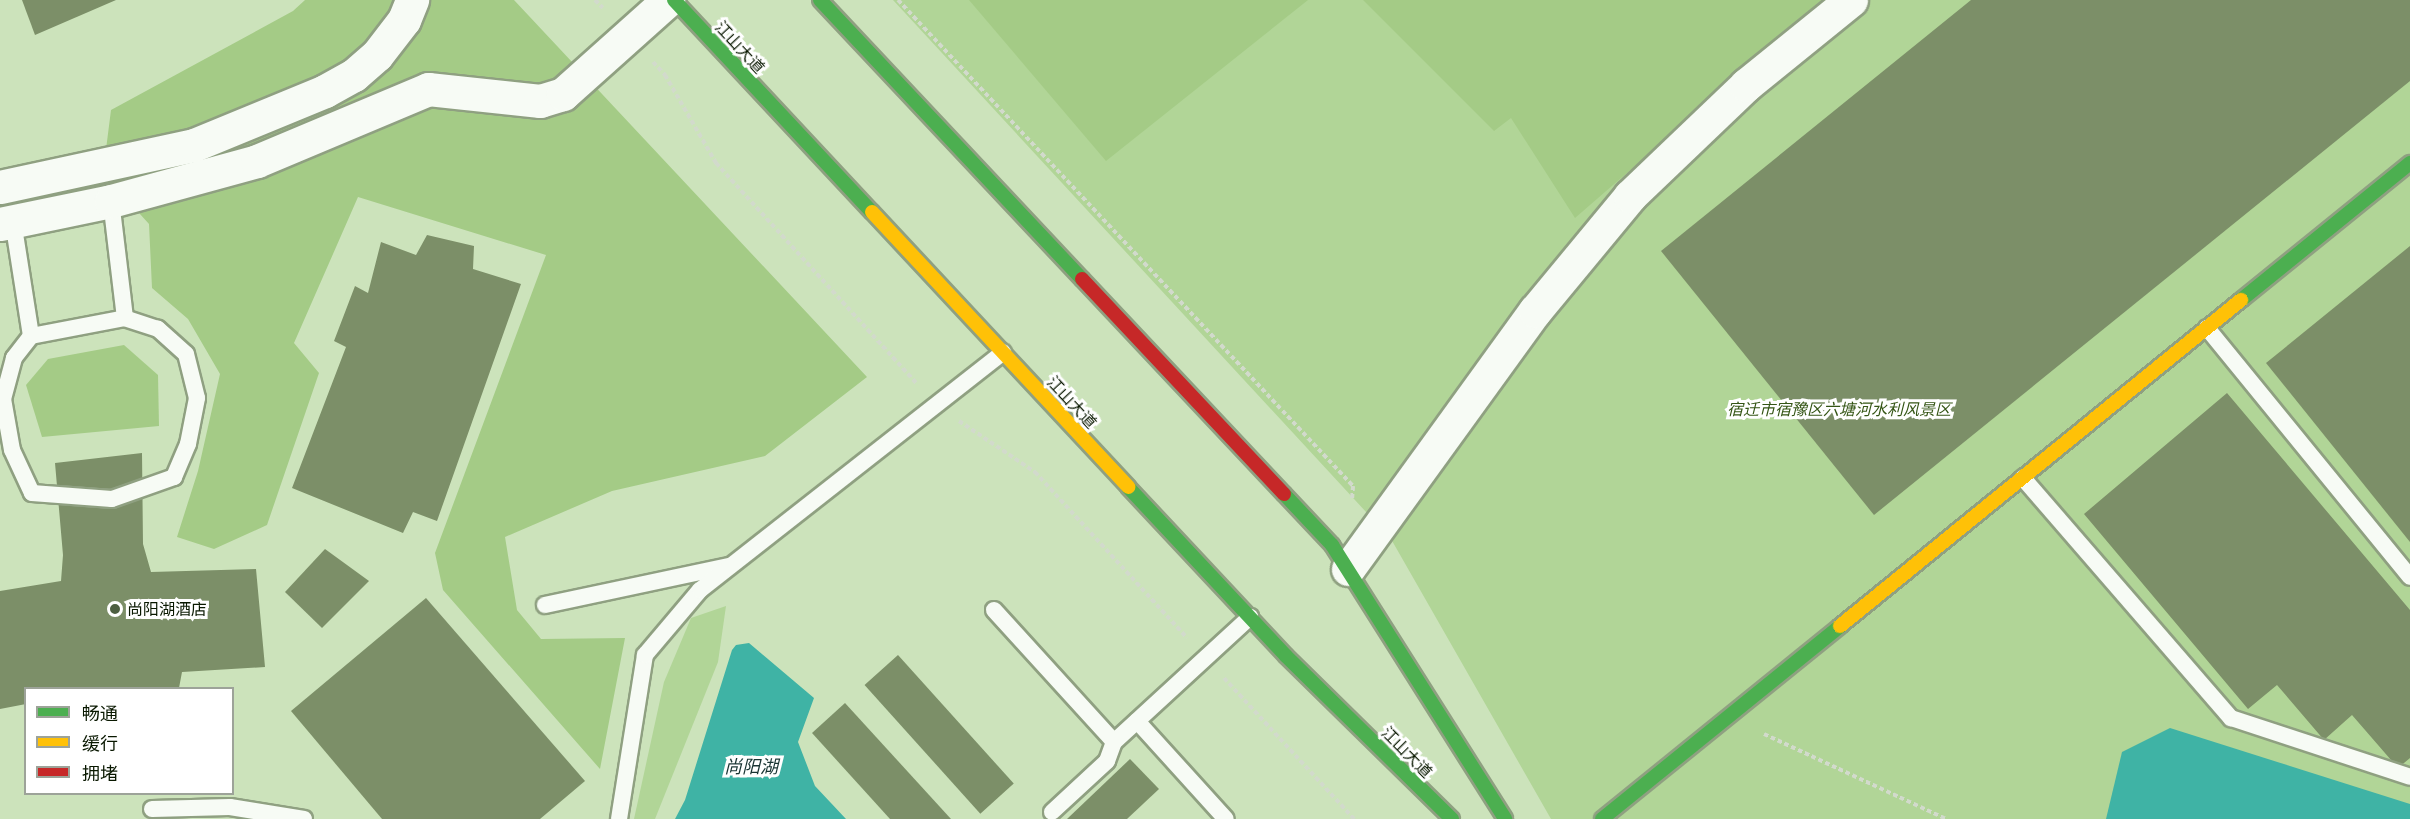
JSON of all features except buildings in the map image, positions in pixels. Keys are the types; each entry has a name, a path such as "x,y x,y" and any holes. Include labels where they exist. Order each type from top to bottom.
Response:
{"main road":[{"name":"江山大道","path":"674,0 1250,617 1452,819"},
{"path":"820,0 1332,545 1505,819"},
{"path":"1602,819 2410,163"}],"street":[{"path":"0,187 194,145 325,91 354,75 377,55 404,20 412,0"},
{"path":"6,222 111,201 257,161 428,89 540,101 563,94 668,0"},
{"path":"1348,569 1535,311 1629,196 1746,85 1851,0"}],"lane":[{"path":"111,201 124,318"},
{"path":"6,222 31,336"},
{"path":"124,318 158,329 186,354 197,398 188,444 174,477 112,499 32,493 12,450 3,399 4,379 14,358 31,336 124,318"},
{"path":"2206,328 2410,577"},
{"path":"619,819 645,655 700,590 736,565 1003,352"},
{"path":"2023,478 2231,718 2410,777"},
{"path":"545,604 736,565"},
{"path":"994,610 1114,742"},
{"path":"1052,812 1107,761 1114,742 1250,617"},
{"path":"1137,721 1226,819"},
{"path":"152,809 230,807 304,819"}],"path":[{"path":"898,0 1353,486 1352,510"},
{"path":"1727,717 1946,819"}],"green space":[{"path":"305,0 514,0 867,377 765,456 612,491 505,537 517,610 541,639 625,638 600,769 443,590 435,553 546,255 358,197 294,343 319,373 267,525 214,549 177,537 198,471 220,374 188,319 152,288 149,224 103,173 111,110 293,11"},
{"name":"宿迁市宿豫区六塘河水利风景区","path":"893,0 2410,0 2410,819 1551,819 1391,539"},
{"path":"969,0 1308,0 1106,161"},
{"path":"1363,0 1826,0 1575,218 1511,118 1494,131"},
{"path":"124,345 158,375 159,426 42,437 26,385 48,359"},
{"path":"726,606 718,662 655,819 634,819 664,682 691,618"}],"water":[{"name":"尚阳湖","path":"749,643 814,698 798,742 815,786 846,819 675,819 685,800 732,650 736,645"},
{"path":"2170,728 2410,804 2410,819 2106,819 2122,752"}],"traffic: fast":[{"path":"674,0 872,212"},
{"path":"820,0 1082,279"},
{"path":"2241,300 2410,163"},
{"path":"1128,487 1286,656 1452,819"},
{"path":"1284,494 1332,545 1505,819"},
{"path":"1602,819 1840,626"}],"traffic: slow":[{"path":"872,212 1128,487"},
{"path":"1840,626 2241,300"}],"traffic: jam":[{"path":"1082,279 1284,494"}],"place":[{"name":"尚阳湖酒店","path":"115,609"}]}
